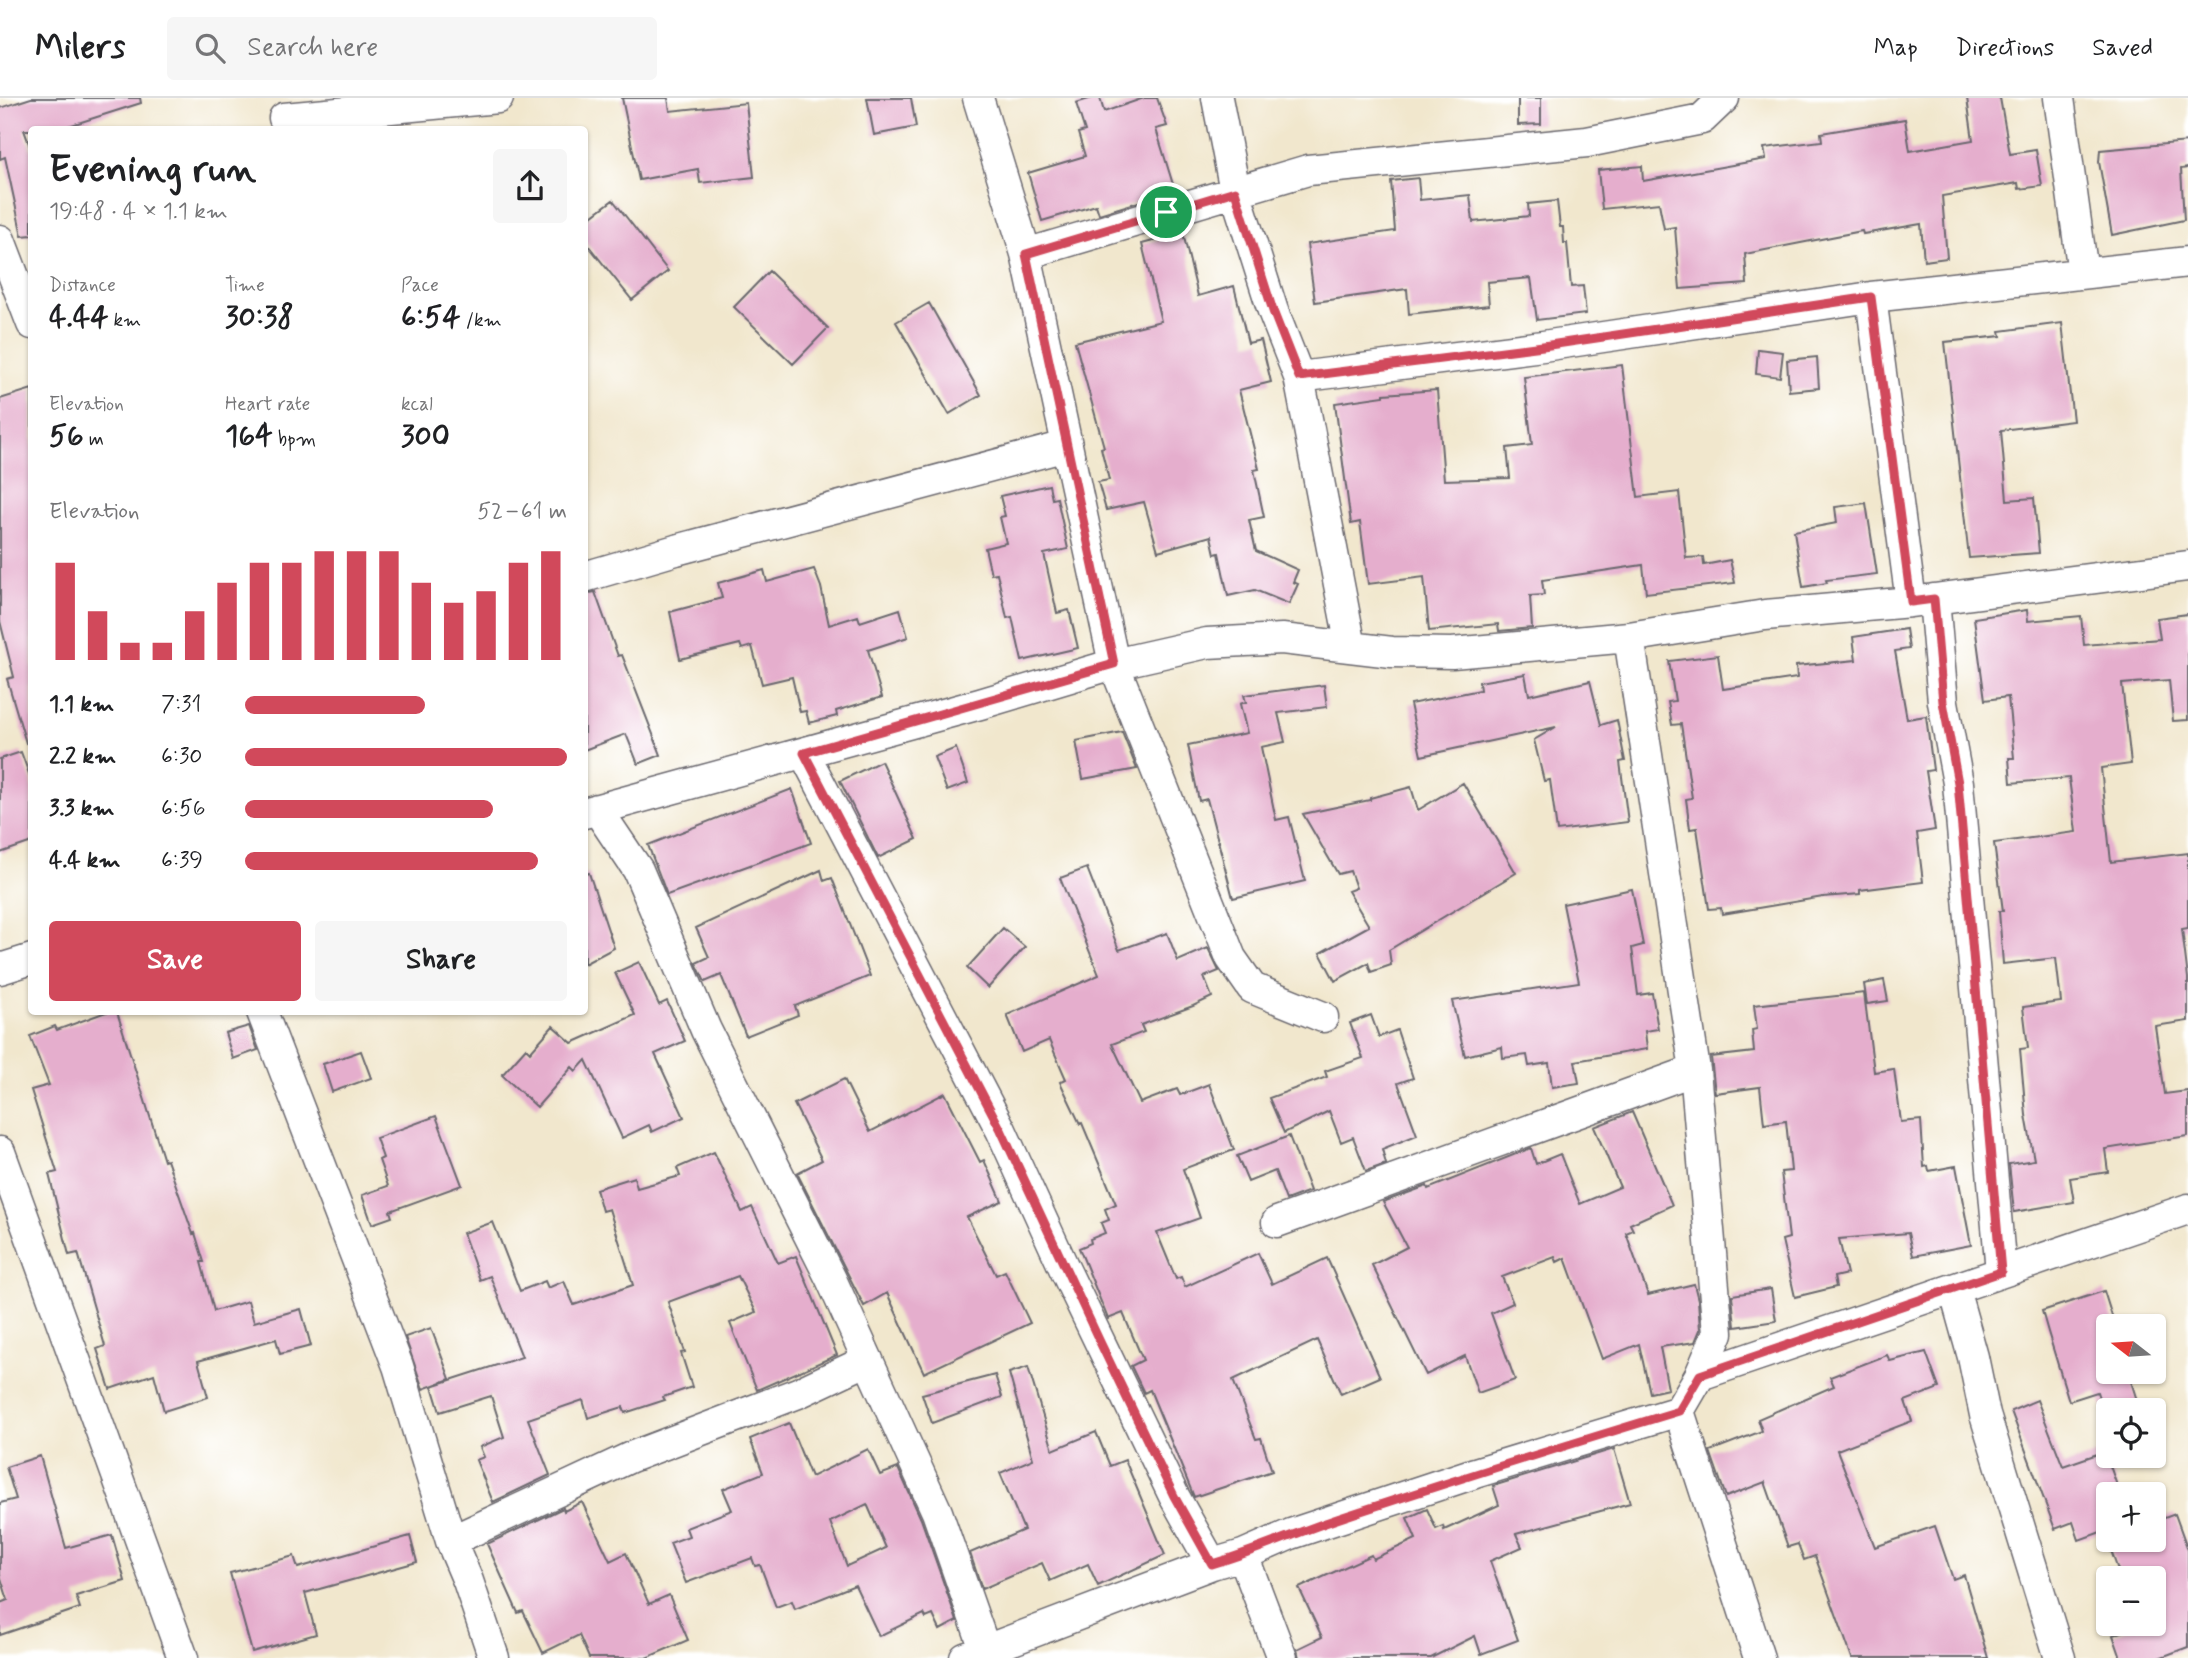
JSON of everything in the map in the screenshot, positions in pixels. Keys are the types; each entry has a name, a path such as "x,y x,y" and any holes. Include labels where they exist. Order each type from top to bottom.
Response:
{"street":[{"path":"282,115 498,98"},
{"path":"978,98 1026,254 1114,664 1231,958 1252,988 1323,1017"},
{"path":"1217,98 1235,191 1273,311 1299,377 1351,647"},
{"path":"1026,254 1308,170 1587,142 1702,119 1724,98"},
{"path":"2059,98 2083,273"},
{"path":"0,240 28,314"},
{"path":"1299,377 1543,346 1871,297 2188,262"},
{"path":"1871,297 1922,601 1958,783 2001,1272"},
{"path":"588,576 1066,446"},
{"path":"1629,637 1695,1070 1718,1333 1700,1375 1679,1411 1462,1477 1291,1534 1243,1555 1212,1564 980,1655 937,1512 831,1279 706,1030 638,870 591,811 1114,664 1207,643 1282,639 1392,652 1452,653 1629,637 1765,615 1922,601 2188,566"},
{"path":"804,753 1001,1130 1174,1496 1212,1564"},
{"path":"0,969 28,960"},
{"path":"263,1015 398,1366 451,1541 468,1581 494,1658"},
{"path":"1277,1222 1695,1070"},
{"path":"0,1152 183,1658"},
{"path":"1700,1375 2188,1209"},
{"path":"1954,1289 1986,1415 2060,1658"},
{"path":"451,1541 631,1457 798,1394 868,1360"},
{"path":"1679,1411 1759,1658"},
{"path":"1243,1555 1282,1658"}],"building":[{"path":"31,98 140,98 141,103 69,126 28,126 28,130 24,130 28,141 28,235 22,236 5,157 0,159 0,108"},
{"path":"622,98 668,98 670,111 746,103 754,177 700,183 698,169 639,180"},
{"path":"867,98 911,98 916,127 874,135"},
{"path":"1100,98 1104,112 1144,98 1157,98 1167,126 1156,129 1175,191 1099,214 1096,205 1042,221 1028,173 1085,156 1078,133 1085,131 1076,103"},
{"path":"1518,98 1541,98 1541,124 1518,125"},
{"path":"1967,98 2000,98 2010,154 2036,150 2042,186 2019,189 2018,183 1942,196 1947,258 1924,261 1921,224 1863,234 1862,231 1745,254 1747,284 1680,289 1675,227 1664,229 1659,203 1602,209 1598,170 1642,166 1643,181 1766,159 1764,148 1822,141 1821,133 1905,119 1910,151 1973,140"},
{"path":"2188,142 2188,168 2181,169 2184,220 2112,235 2099,162 2100,150"},
{"path":"1418,178 1420,200 1470,195 1473,222 1529,216 1528,204 1557,201 1560,227 1563,227 1564,243 1567,243 1571,287 1583,286 1586,314 1537,320 1531,278 1487,282 1489,305 1409,314 1407,289 1315,302 1307,244 1395,231 1391,181"},
{"path":"613,200 668,271 632,300 588,245 588,219"},
{"path":"1183,233 1198,296 1234,286 1248,343 1261,340 1271,382 1239,390 1259,469 1254,470 1264,517 1249,520 1256,551 1298,570 1293,582 1298,584 1289,604 1255,590 1228,596 1219,553 1215,554 1211,536 1158,551 1144,502 1106,510 1098,482 1109,480 1101,448 1104,447 1075,342 1161,321 1142,244"},
{"path":"769,271 828,328 793,364 734,307"},
{"path":"929,303 981,395 949,414 896,322"},
{"path":"2062,323 2073,421 2001,430 2007,500 2034,498 2039,553 1969,558 1945,342 2001,336 2000,331"},
{"path":"1758,349 1783,352 1780,377 1756,374"},
{"path":"1817,357 1819,388 1789,391 1787,360"},
{"path":"1622,365 1638,497 1679,492 1686,558 1703,557 1704,565 1730,560 1735,583 1646,593 1643,565 1542,580 1544,595 1530,596 1532,628 1499,631 1498,624 1429,631 1424,577 1368,584 1360,522 1351,524 1335,403 1384,394 1437,390 1444,480 1510,478 1507,448 1532,445 1524,377"},
{"path":"28,390 26,743 7,679 14,677 0,621 0,399"},
{"path":"1049,485 1052,499 1057,498 1068,549 1044,554 1057,613 1069,610 1078,648 1022,661 1012,617 1007,618 997,573 991,574 985,548 1006,543 1000,517 1005,516 1000,496"},
{"path":"1866,503 1877,574 1826,580 1827,583 1803,587 1794,531 1837,523 1835,507"},
{"path":"814,569 821,587 829,625 858,616 860,622 900,609 908,637 868,650 882,697 836,711 837,716 809,723 806,711 800,712 792,677 762,684 752,646 742,649 740,644 680,659 670,612 722,598 718,583 764,570 767,582"},
{"path":"595,592 618,656 622,655 661,755 638,764 626,734 588,748 588,593"},
{"path":"2027,610 2028,621 2081,616 2084,645 2160,639 2157,618 2188,614 2188,720 2173,721 2169,680 2122,684 2131,764 2101,768 2111,862 2188,853 2188,928 2182,929 2188,978 2188,1021 2155,1026 2165,1094 2188,1091 2188,1136 2105,1149 2108,1172 2070,1178 2074,1202 2014,1212 2009,1164 2034,1160 2026,1115 2020,1049 2028,1048 2023,1007 2061,1002 2056,958 2003,964 1999,911 2003,911 1994,843 2076,832 2069,778 2011,783 2009,758 2014,758 2008,697 1985,700 1974,618"},
{"path":"1906,629 1909,649 1895,651 1907,719 1926,716 1933,770 1926,771 1935,830 1917,833 1923,882 1722,914 1721,908 1709,909 1697,828 1690,829 1686,799 1692,798 1681,724 1672,725 1668,702 1675,701 1669,661 1718,655 1723,689 1797,678 1796,666 1856,660 1853,637"},
{"path":"1525,674 1529,695 1590,681 1601,725 1617,720 1625,761 1620,762 1628,822 1557,831 1550,780 1544,781 1534,740 1556,727 1421,756 1410,704 1480,690 1479,682"},
{"path":"1324,685 1327,707 1278,713 1285,742 1261,747 1276,820 1289,817 1305,881 1233,898 1207,799 1199,801 1188,745 1247,733 1240,704 1246,702 1244,695"},
{"path":"1122,732 1137,769 1083,779 1076,741"},
{"path":"956,748 968,783 947,791 934,757"},
{"path":"21,752 28,771 28,843 0,853 0,759"},
{"path":"881,761 917,839 878,858 840,781"},
{"path":"1463,783 1516,873 1389,950 1391,965 1371,972 1368,963 1335,981 1320,953 1369,926 1348,891 1356,888 1350,871 1338,874 1303,814 1370,800 1411,787 1418,810"},
{"path":"792,789 811,843 667,895 648,845"},
{"path":"1087,868 1119,950 1167,933 1178,961 1208,948 1219,971 1204,977 1212,997 1141,1025 1144,1032 1112,1044 1140,1103 1177,1089 1180,1095 1209,1084 1234,1150 1183,1169 1200,1218 1157,1233 1176,1279 1181,1277 1185,1287 1258,1253 1272,1284 1327,1258 1380,1377 1341,1394 1317,1340 1233,1380 1256,1439 1261,1438 1272,1471 1194,1497 1150,1390 1144,1393 1131,1366 1143,1360 1123,1313 1108,1319 1079,1248 1091,1243 1090,1239 1105,1233 1101,1223 1109,1220 1105,1209 1116,1204 1082,1123 1080,1124 1060,1082 1066,1079 1049,1040 1022,1052 1007,1015 1099,975 1060,878"},
{"path":"821,870 824,881 832,878 870,976 795,1006 798,1015 746,1036 721,975 705,982 696,963 709,957 696,928"},
{"path":"588,873 614,948 588,962"},
{"path":"1632,889 1643,945 1632,948 1638,995 1652,993 1658,1029 1645,1031 1647,1049 1575,1061 1579,1083 1552,1087 1549,1063 1529,1066 1527,1055 1503,1058 1502,1047 1465,1056 1452,1001 1579,982 1563,904"},
{"path":"1003,928 1025,947 988,988 967,968"},
{"path":"639,962 659,1005 667,1001 685,1041 655,1054 684,1117 652,1132 649,1125 622,1138 586,1060 576,1071 572,1067 537,1107 502,1075 526,1048 530,1052 553,1026 572,1043 635,1015 615,973"},
{"path":"1884,980 1888,1001 1867,1004 1864,984"},
{"path":"1864,993 1874,1072 1894,1069 1901,1122 1921,1120 1924,1167 1928,1166 1929,1171 1956,1166 1971,1245 1913,1256 1908,1233 1839,1239 1847,1274 1834,1277 1836,1287 1795,1297 1782,1240 1789,1238 1781,1172 1791,1171 1786,1121 1764,1124 1760,1087 1715,1093 1711,1057 1754,1052 1752,1030 1757,1029 1754,1005"},
{"path":"98,1015 118,1015 164,1161 167,1160 193,1234 195,1233 214,1311 248,1301 254,1322 301,1309 311,1346 280,1354 276,1339 198,1361 208,1397 164,1411 154,1374 110,1389 97,1349 105,1346 78,1253 69,1255 49,1174 57,1172 31,1090 49,1085 30,1036 55,1026 57,1030"},
{"path":"1371,1015 1379,1037 1397,1030 1413,1078 1398,1083 1417,1135 1382,1149 1386,1164 1366,1171 1353,1137 1341,1142 1329,1111 1284,1133 1269,1098 1327,1077 1325,1071 1363,1058 1350,1023"},
{"path":"249,1026 258,1050 233,1059 225,1033"},
{"path":"361,1051 371,1078 332,1092 323,1064"},
{"path":"844,1079 870,1132 945,1093 980,1162 984,1160 1002,1201 967,1217 996,1275 1005,1271 1030,1323 924,1373 887,1293 864,1306 797,1173 822,1160 794,1104"},
{"path":"1632,1112 1672,1205 1630,1224 1633,1230 1626,1233 1648,1295 1694,1284 1698,1300 1700,1330 1695,1342 1660,1347 1668,1389 1650,1393 1639,1344 1602,1359 1565,1258 1557,1262 1555,1257 1502,1277 1513,1303 1491,1313 1515,1380 1478,1393 1465,1356 1426,1375 1372,1265 1407,1247 1383,1202 1427,1186 1428,1189 1531,1148 1536,1164 1560,1154 1580,1204 1620,1187 1594,1127"},
{"path":"436,1116 462,1185 390,1211 392,1217 372,1224 362,1195 388,1186 379,1160 383,1158 376,1138"},
{"path":"1289,1136 1310,1191 1286,1200 1275,1171 1248,1182 1237,1156"},
{"path":"714,1152 742,1212 752,1207 778,1263 796,1256 837,1355 757,1390 730,1323 756,1312 738,1276 668,1302 685,1352 681,1353 692,1387 663,1397 665,1400 625,1413 623,1407 588,1418 583,1400 528,1419 550,1475 493,1502 476,1460 484,1457 480,1447 504,1437 491,1396 440,1412 432,1386 522,1357 490,1276 480,1280 463,1233 493,1222 520,1291 545,1281 548,1288 564,1281 574,1305 633,1285 609,1209 602,1211 596,1189 634,1177 637,1188 680,1176 677,1168"},
{"path":"1771,1289 1776,1321 1735,1327 1732,1295"},
{"path":"2104,1291 2111,1314 2096,1314 2096,1384 2132,1384 2136,1398 2099,1398 2097,1392 2069,1401 2042,1311"},
{"path":"431,1328 450,1379 423,1389 405,1337"},
{"path":"1926,1352 1939,1388 1905,1401 1912,1421 1837,1450 1875,1547 1935,1526 1953,1579 1964,1575 1988,1658 1852,1658 1815,1556 1804,1560 1798,1544 1788,1547 1765,1482 1726,1497 1710,1451 1762,1431 1758,1419 1834,1386 1830,1377 1887,1355 1890,1361"},
{"path":"1028,1367 1053,1450 1096,1432 1110,1466 1125,1460 1165,1555 1098,1586 1088,1564 1050,1581 1042,1563 982,1589 970,1553 1024,1530 1000,1473 1033,1459 1009,1373"},
{"path":"995,1375 1002,1397 932,1423 922,1394"},
{"path":"2037,1400 2063,1466 2096,1455 2096,1468 2111,1468 2116,1482 2096,1482 2096,1534 2079,1540 2073,1522 2055,1529 2011,1411"},
{"path":"789,1423 811,1477 868,1449 880,1475 898,1468 921,1519 957,1621 940,1630 933,1615 926,1618 924,1614 879,1636 855,1585 795,1609 792,1601 776,1607 760,1565 755,1566 752,1558 686,1583 670,1543 689,1536 686,1528 732,1510 723,1489 763,1473 750,1439","holes":["867,1504 886,1548 847,1566 830,1522"]},
{"path":"1614,1449 1630,1503 1516,1534 1522,1547 1490,1561 1518,1640 1481,1654 1475,1636 1431,1658 1299,1658 1297,1649 1322,1637 1299,1588 1371,1555 1373,1559 1416,1539 1407,1518 1427,1509 1436,1529 1443,1526 1444,1530 1499,1505 1493,1486"},
{"path":"40,1456 66,1548 112,1535 125,1581 76,1596 80,1608 0,1635 0,1603 8,1600 0,1575 0,1503 16,1499 6,1467"},
{"path":"582,1502 610,1561 626,1553 649,1604 669,1595 688,1640 646,1658 589,1658 579,1635 543,1653 523,1611 518,1613 487,1544 563,1508 564,1511"},
{"path":"2175,1514 2188,1550 2188,1647 2159,1658 2121,1658 2113,1636 2166,1636 2166,1566 2117,1566 2111,1552 2166,1552 2166,1517"},
{"path":"410,1536 417,1562 305,1593 316,1634 252,1652 230,1573 294,1556 298,1568"}],"route":[{"path":"1235,191 1273,311 1299,377 1543,346 1871,297 1911,602 1934,599 1943,702 1958,783 2001,1272 1700,1375 1679,1411 1475,1473 1291,1534 1243,1555 1212,1564 1174,1496 1001,1130 804,753 1114,664 1026,254 1166,212 1235,191"}]}
